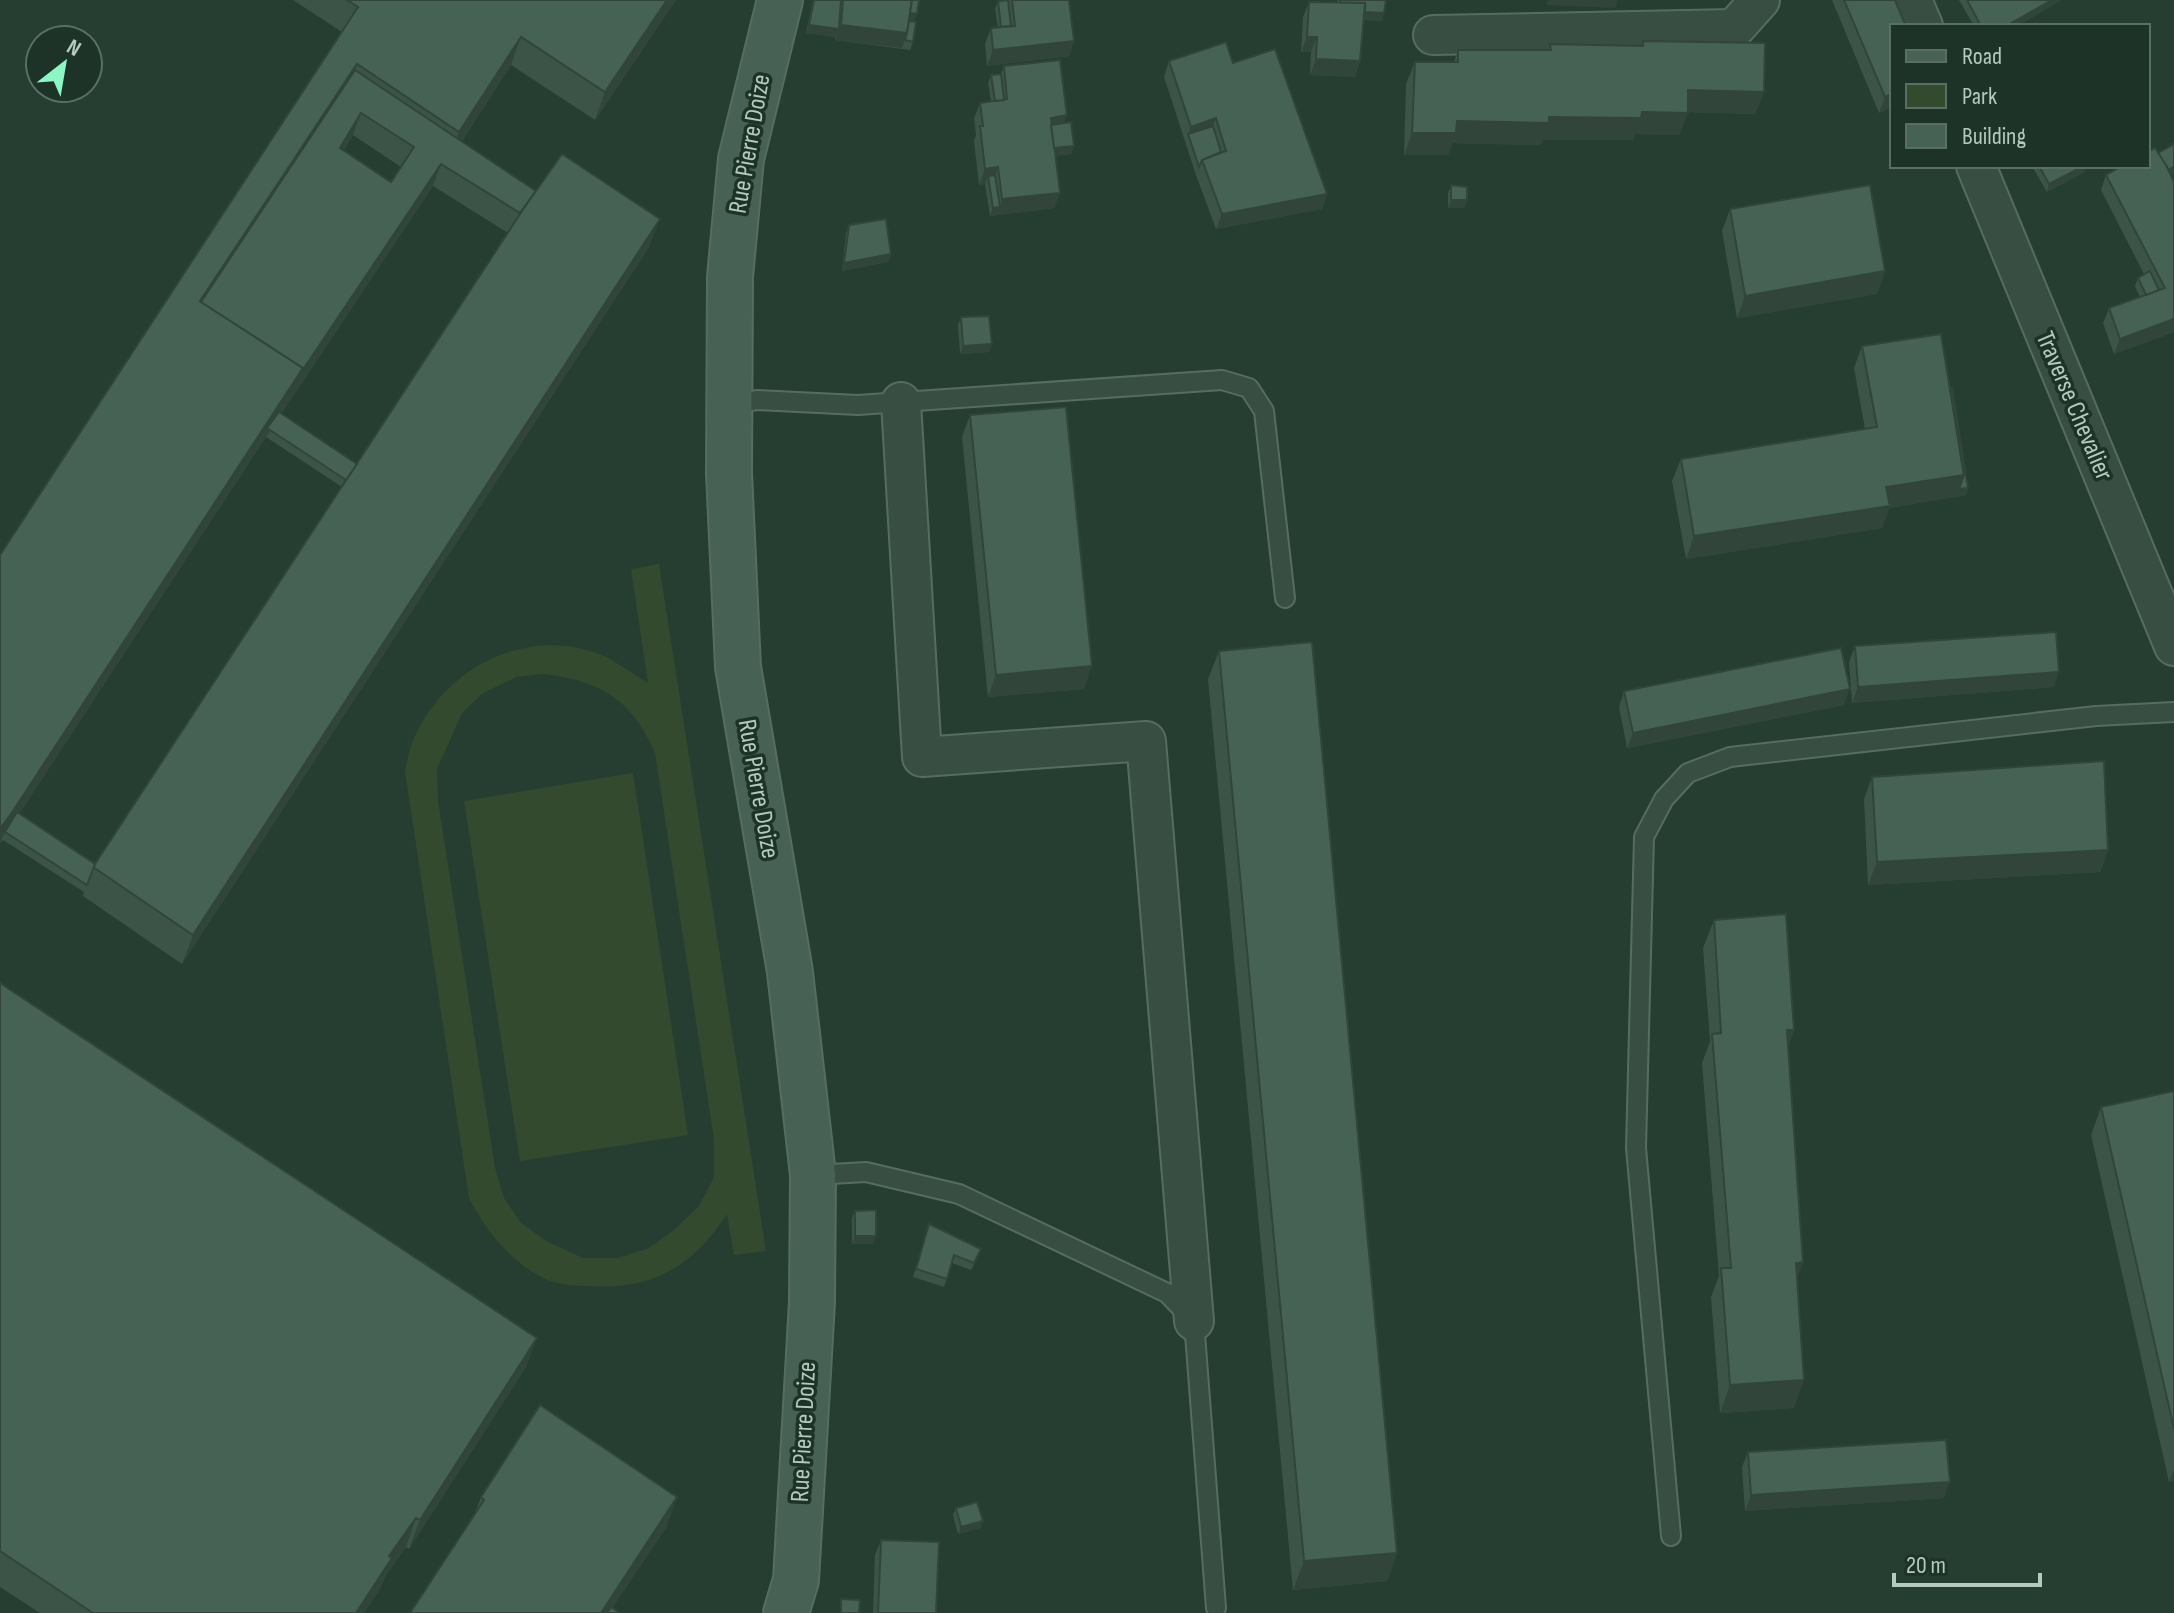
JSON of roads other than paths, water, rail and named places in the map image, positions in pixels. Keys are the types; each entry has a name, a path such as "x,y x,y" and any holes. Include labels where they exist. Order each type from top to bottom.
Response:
{"street":[{"name":"Rue Pierre Doize","path":"780,0 741,159 730,277 729,473 738,667 790,972 813,1175 812,1302 795,1602"},
{"path":"1433,35 1734,29 1760,0"},
{"path":"1912,0 1922,24"},
{"name":"Traverse Chevalier","path":"1977,168 2174,646"},
{"path":"901,402 922,757 1146,741 1194,1321"}],"lane":[{"path":"729,405 757,400 858,405 1222,380 1249,388 1264,411 1285,598"},
{"path":"1671,1536 1636,1148 1644,837 1664,799 1688,773 1730,757 2096,716 2174,712"},
{"path":"813,1175 866,1172 959,1194 1167,1293 1194,1321 1216,1608"}]}
